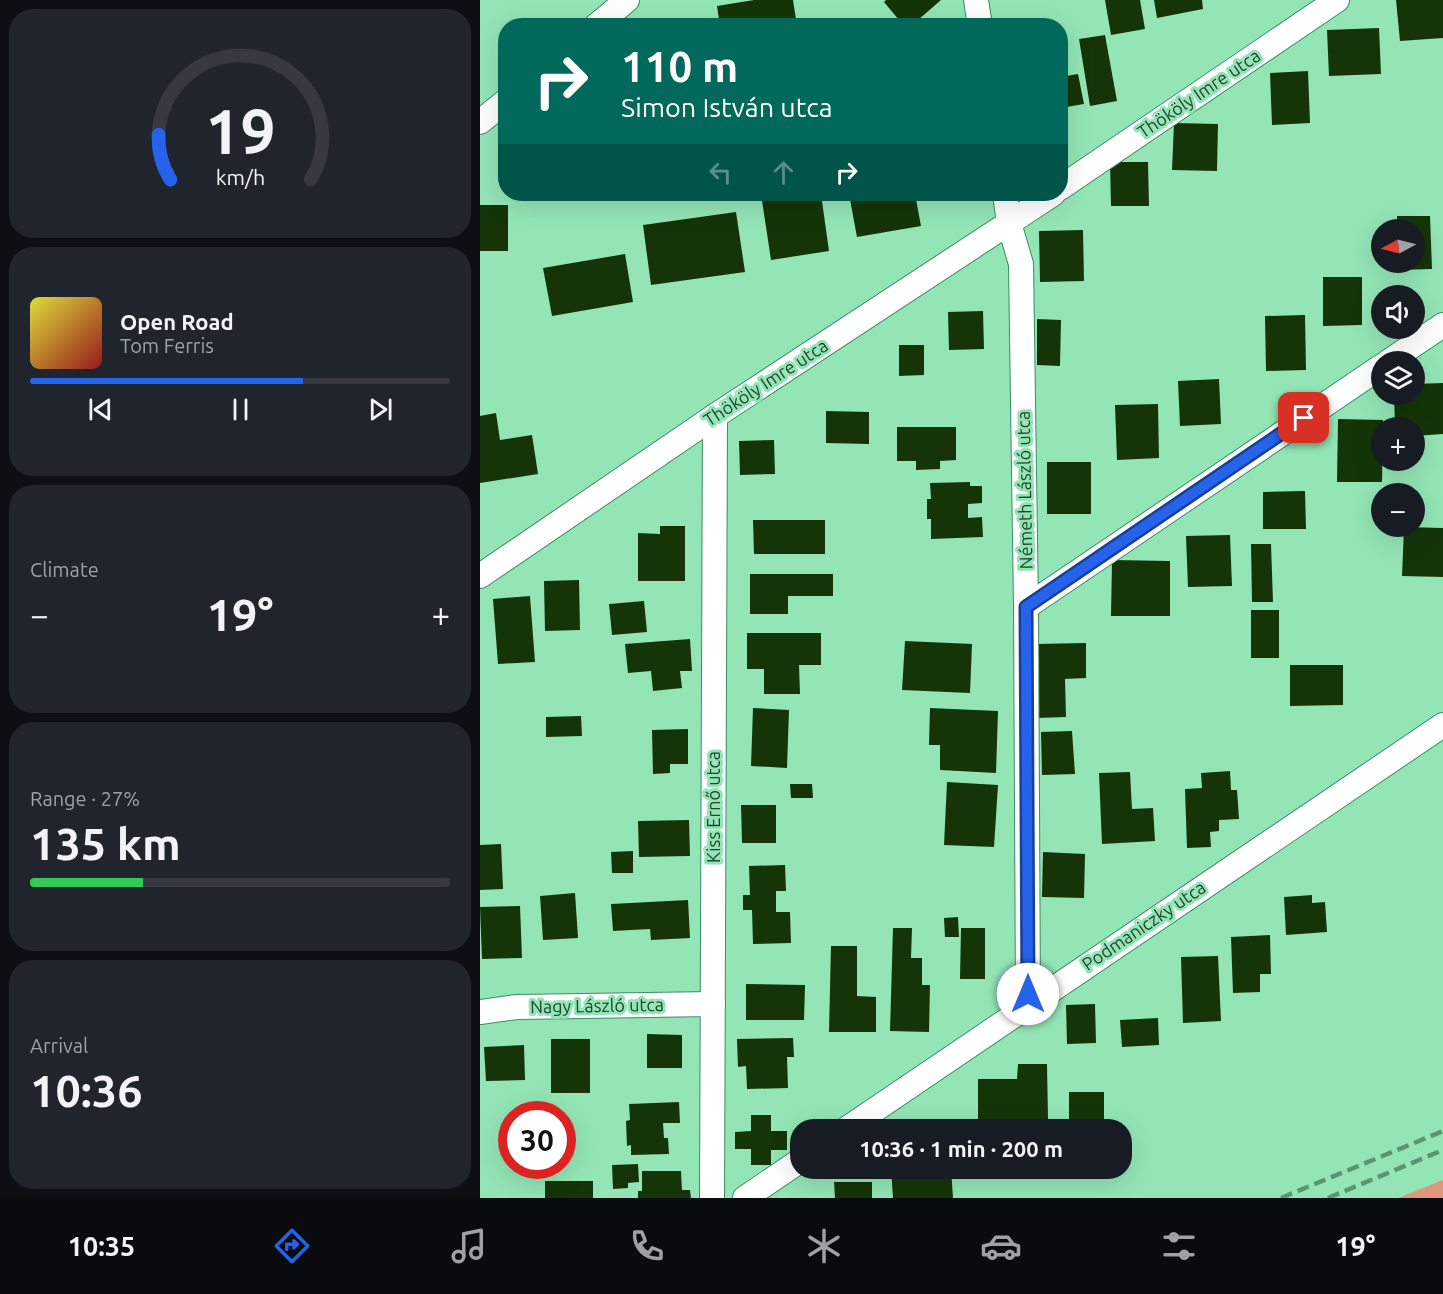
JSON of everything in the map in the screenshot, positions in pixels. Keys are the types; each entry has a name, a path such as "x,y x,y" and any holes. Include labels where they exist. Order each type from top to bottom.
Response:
{"street":[{"path":"606,18 627,0"},
{"path":"976,0 979,18"},
{"name":"Thököly Imre utca","path":"1068,183 1337,0"},
{"path":"480,122 498,107"},
{"name":"Németh László utca","path":"1006,201 1009,224 1021,264 1028,1004"},
{"name":"Thököly Imre utca","path":"480,576 715,416 1043,201"},
{"path":"1405,351 1443,325"},
{"path":"1026,607 1371,373"},
{"name":"Kiss Ernő utca","path":"712,1198 715,416"},
{"name":"Podmaniczky utca","path":"861,1119 1443,725"},
{"name":"Nagy László utca","path":"480,1012 517,1007 713,1004"},
{"path":"745,1198 790,1167"}],"shaded area":[{"path":"1443,1180 1443,1198 1398,1198"}],"building":[{"path":"754,0 793,0 796,18 719,18 717,6"},
{"path":"886,0 941,0 920,18 897,18 884,2"},
{"path":"1105,0 1140,0 1145,29 1111,35"},
{"path":"1154,0 1202,0 1203,9 1157,18"},
{"path":"1396,0 1443,0 1443,38 1400,41"},
{"path":"1379,28 1381,74 1329,76 1327,30"},
{"path":"1105,35 1117,101 1090,106 1079,39"},
{"path":"1308,71 1310,123 1272,125 1270,73"},
{"path":"1078,74 1084,104 1068,107 1068,76"},
{"path":"1174,123 1218,124 1217,171 1172,170"},
{"path":"1110,162 1148,162 1149,206 1111,206"},
{"path":"762,201 822,201 829,251 771,260"},
{"path":"850,201 916,201 921,226 857,237"},
{"path":"480,205 508,205 508,251 480,251"},
{"path":"736,212 745,272 651,285 643,225"},
{"path":"1397,216 1430,216 1432,269 1425,269 1425,219 1397,219"},
{"path":"1083,230 1084,281 1040,282 1039,231"},
{"path":"625,254 633,302 552,316 543,268"},
{"path":"1323,277 1362,277 1362,325 1323,326"},
{"path":"983,311 984,349 949,350 948,312"},
{"path":"1305,315 1306,370 1266,371 1265,316"},
{"path":"1037,319 1061,320 1060,366 1037,365"},
{"path":"899,345 924,345 924,375 899,376"},
{"path":"1219,379 1221,424 1180,426 1178,381"},
{"path":"1443,383 1443,434 1425,435 1425,417 1395,417 1394,405 1425,405 1425,384"},
{"path":"1158,404 1159,458 1117,460 1115,405"},
{"path":"826,411 869,412 869,444 826,443"},
{"path":"496,413 500,440 532,435 538,474 480,483 480,416"},
{"path":"1338,419 1371,420 1371,471 1382,471 1382,482 1337,482"},
{"path":"897,427 956,427 956,460 940,461 940,469 916,470 916,461 897,461"},
{"path":"774,440 775,474 740,475 739,441"},
{"path":"1047,462 1091,462 1091,514 1047,514"},
{"path":"970,482 970,486 982,486 982,503 968,504 968,518 982,517 983,537 931,539 931,519 927,519 927,499 931,499 930,483"},
{"path":"1305,491 1306,529 1263,529 1263,492"},
{"path":"753,520 825,520 825,554 754,554"},
{"path":"660,526 685,526 685,581 638,581 638,533 660,534"},
{"path":"1425,528 1443,528 1443,577 1402,576 1404,537 1425,537"},
{"path":"1230,535 1232,586 1188,587 1186,536"},
{"path":"1251,544 1271,544 1273,602 1252,602"},
{"path":"1112,560 1170,561 1170,616 1111,616"},
{"path":"750,574 833,574 833,596 788,596 788,614 750,614"},
{"path":"579,580 580,630 545,631 544,581"},
{"path":"530,596 535,662 498,664 493,599"},
{"path":"644,601 647,632 612,635 609,604"},
{"path":"1251,610 1279,610 1279,658 1251,658"},
{"path":"747,633 821,633 821,665 799,665 800,694 764,694 764,669 747,669"},
{"path":"690,639 692,671 680,671 682,688 653,691 651,671 628,673 625,644"},
{"path":"905,641 972,644 970,693 902,690"},
{"path":"1086,643 1086,678 1065,679 1066,717 1036,718 1035,644"},
{"path":"1290,665 1343,665 1343,705 1290,706"},
{"path":"753,708 789,710 787,768 751,766"},
{"path":"930,708 998,711 996,773 940,770 940,745 929,745"},
{"path":"581,716 582,736 546,737 546,717"},
{"path":"688,729 688,764 670,764 670,773 653,774 652,730"},
{"path":"1072,731 1075,774 1042,775 1041,732"},
{"path":"1230,771 1231,790 1237,790 1239,819 1219,820 1219,831 1210,832 1211,847 1187,848 1185,789 1202,788 1201,773"},
{"path":"1130,772 1132,809 1153,808 1155,841 1102,844 1099,773"},
{"path":"947,782 998,785 994,847 944,845"},
{"path":"790,784 812,784 813,798 791,798"},
{"path":"741,805 776,805 776,843 742,843"},
{"path":"689,820 690,856 639,857 638,821"},
{"path":"501,844 503,889 480,890 480,845"},
{"path":"633,851 633,873 612,873 611,852"},
{"path":"1043,852 1085,854 1084,898 1042,897"},
{"path":"785,865 786,891 776,891 776,912 790,912 791,943 753,944 752,910 743,910 743,895 750,895 749,866"},
{"path":"575,893 578,938 543,940 540,896"},
{"path":"1312,895 1312,903 1325,902 1327,932 1286,935 1284,897"},
{"path":"688,900 690,938 651,940 650,929 613,931 611,904"},
{"path":"520,906 522,958 482,959 480,907"},
{"path":"958,917 959,937 945,937 944,918"},
{"path":"893,928 912,928 911,958 922,958 922,985 930,985 929,1032 890,1031"},
{"path":"961,928 985,928 985,979 960,979"},
{"path":"1270,935 1271,974 1260,974 1260,992 1233,993 1231,937"},
{"path":"831,946 857,946 857,996 876,997 876,1032 829,1032"},
{"path":"1218,956 1221,1021 1183,1023 1181,957"},
{"path":"746,984 805,985 804,1020 746,1020"},
{"path":"1095,1004 1096,1043 1067,1044 1066,1005"},
{"path":"1158,1018 1159,1045 1122,1047 1120,1020"},
{"path":"647,1034 682,1035 682,1068 647,1068"},
{"path":"793,1038 794,1057 787,1057 788,1088 747,1089 746,1066 738,1067 737,1039"},
{"path":"551,1039 590,1039 590,1093 551,1093"},
{"path":"524,1045 525,1080 486,1081 484,1047"},
{"path":"1018,1064 1047,1064 1048,1119 978,1119 978,1079 1017,1079"},
{"path":"1069,1092 1104,1092 1104,1119 1069,1119"},
{"path":"679,1102 680,1123 663,1123 664,1138 668,1138 669,1154 631,1155 631,1145 627,1146 626,1121 630,1120 629,1104"},
{"path":"751,1115 771,1115 771,1131 787,1131 787,1150 771,1150 771,1165 751,1165 751,1149 735,1149 735,1132 751,1131"},
{"path":"638,1164 639,1182 628,1183 628,1188 613,1189 612,1165"},
{"path":"642,1171 681,1171 682,1190 690,1190 691,1198 638,1198 638,1191 642,1191"},
{"path":"892,1179 952,1179 953,1198 893,1198"},
{"path":"545,1181 593,1181 593,1198 545,1198"},
{"path":"834,1182 872,1182 872,1198 835,1198"}],"railway":[{"path":"1281,1198 1443,1131"},
{"path":"1328,1198 1443,1150"}],"route":[{"path":"1028,994 1026,607 1304,418"}]}
